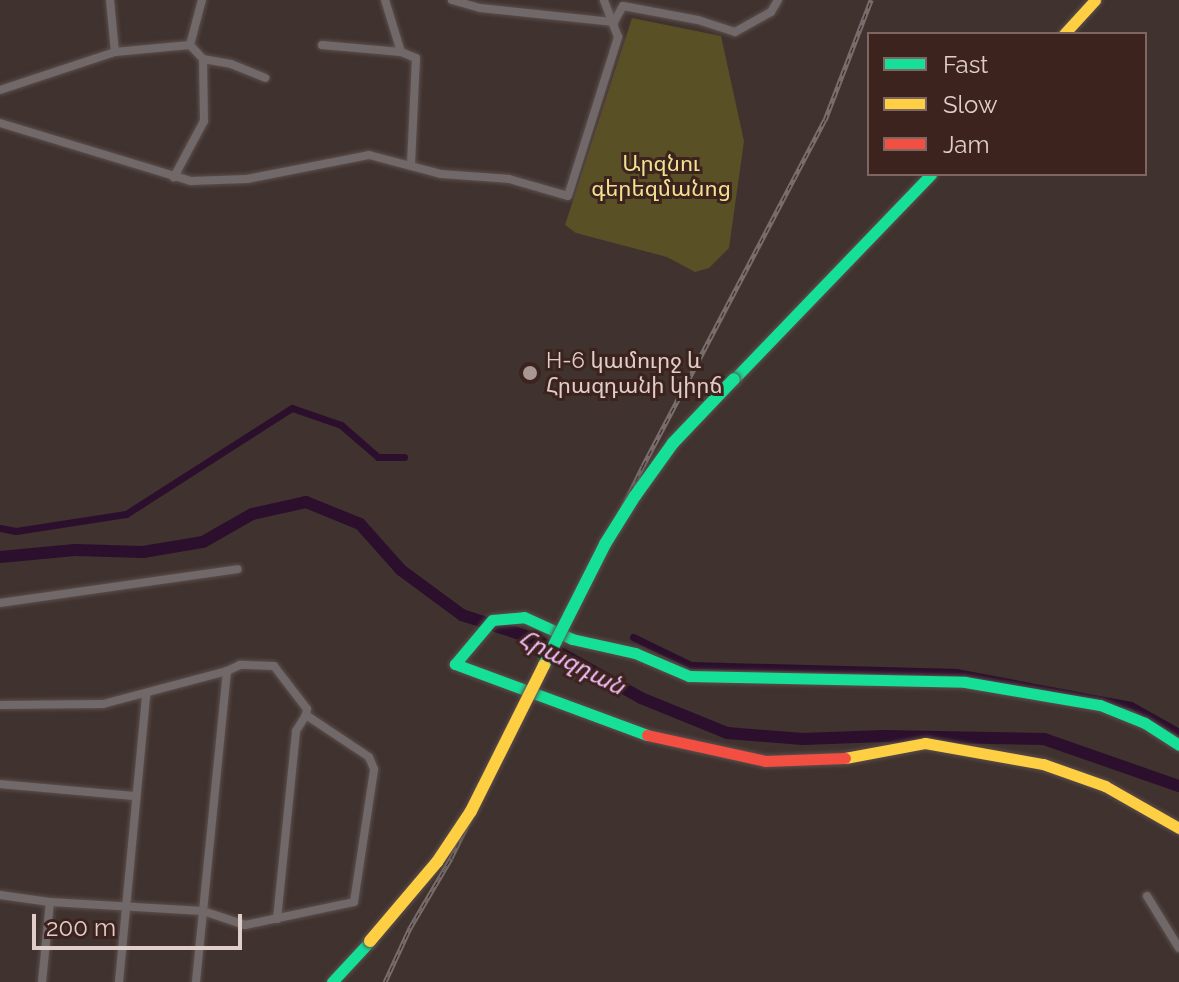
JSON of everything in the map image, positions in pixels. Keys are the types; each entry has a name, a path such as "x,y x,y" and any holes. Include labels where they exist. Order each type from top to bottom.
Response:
{"street":[{"path":"110,0 115,52"},
{"path":"190,45 202,0"},
{"path":"385,0 401,52"},
{"path":"452,0 480,8 614,22"},
{"path":"0,123 191,181 247,179 369,155 441,174 509,179 568,196 618,37 604,0"},
{"path":"767,0 771,12"},
{"path":"614,22 623,6 698,20 735,32 771,12 778,0"},
{"path":"1066,32 1095,0"},
{"path":"0,90 115,52 190,45"},
{"path":"190,45 203,59 231,64 265,78"},
{"path":"322,45 401,52 416,58 411,166"},
{"path":"174,177 204,121 203,59"},
{"path":"332,982 437,862 471,811 605,544 641,485 673,443 929,176"},
{"path":"0,603 238,569"},
{"path":"1179,745 1124,712 1015,690 937,680 697,677 677,673 635,653 572,639 524,617 492,620 455,664 642,734 765,761 832,760 925,743 1043,764 1105,786 1179,828"},
{"path":"0,705 103,704 146,695 240,665 274,666 307,709 296,731 277,919"},
{"path":"196,982 227,671"},
{"path":"119,982 146,695"},
{"path":"0,895 50,902 203,911 245,925 354,902 374,769 369,757 306,715"},
{"path":"0,784 135,796"},
{"path":"1147,896 1179,948"},
{"path":"42,982 50,902"}],"green space":[{"name":"Արզնու գերեզմանոց","path":"632,18 721,36 744,141 729,248 709,268 695,272 667,257 576,233 565,225"}],"waterway":[{"path":"0,528 16,531 126,514 292,408 341,425 378,457 404,457"},
{"name":"Հրազդան","path":"0,557 75,550 143,552 203,542 252,514 306,502 360,524 401,570 462,615 535,639 641,698 727,733 803,739 883,736 1044,739 1179,786"},
{"path":"633,637 691,665 956,672 1131,705 1179,732"}],"railway":[{"path":"385,982 410,928 451,858 643,466 825,120 871,0"}],"traffic: fast":[{"path":"734,379 929,176"},
{"path":"544,665 605,544 635,496 673,443 734,379"},
{"path":"647,735 455,664 492,620 524,617 572,639 635,653 689,676 965,682 1100,705 1145,723 1179,745"},
{"path":"332,982 370,941"}],"traffic: slow":[{"path":"1066,32 1095,0"},
{"path":"370,941 437,862 471,811 544,665"},
{"path":"845,758 925,743 1043,764 1105,786 1179,828"}],"traffic: jam":[{"path":"647,735 765,761 845,758"}],"place":[{"name":"H-6 կամուրջ և Հրազդանի կիրճ","path":"530,373"}]}
